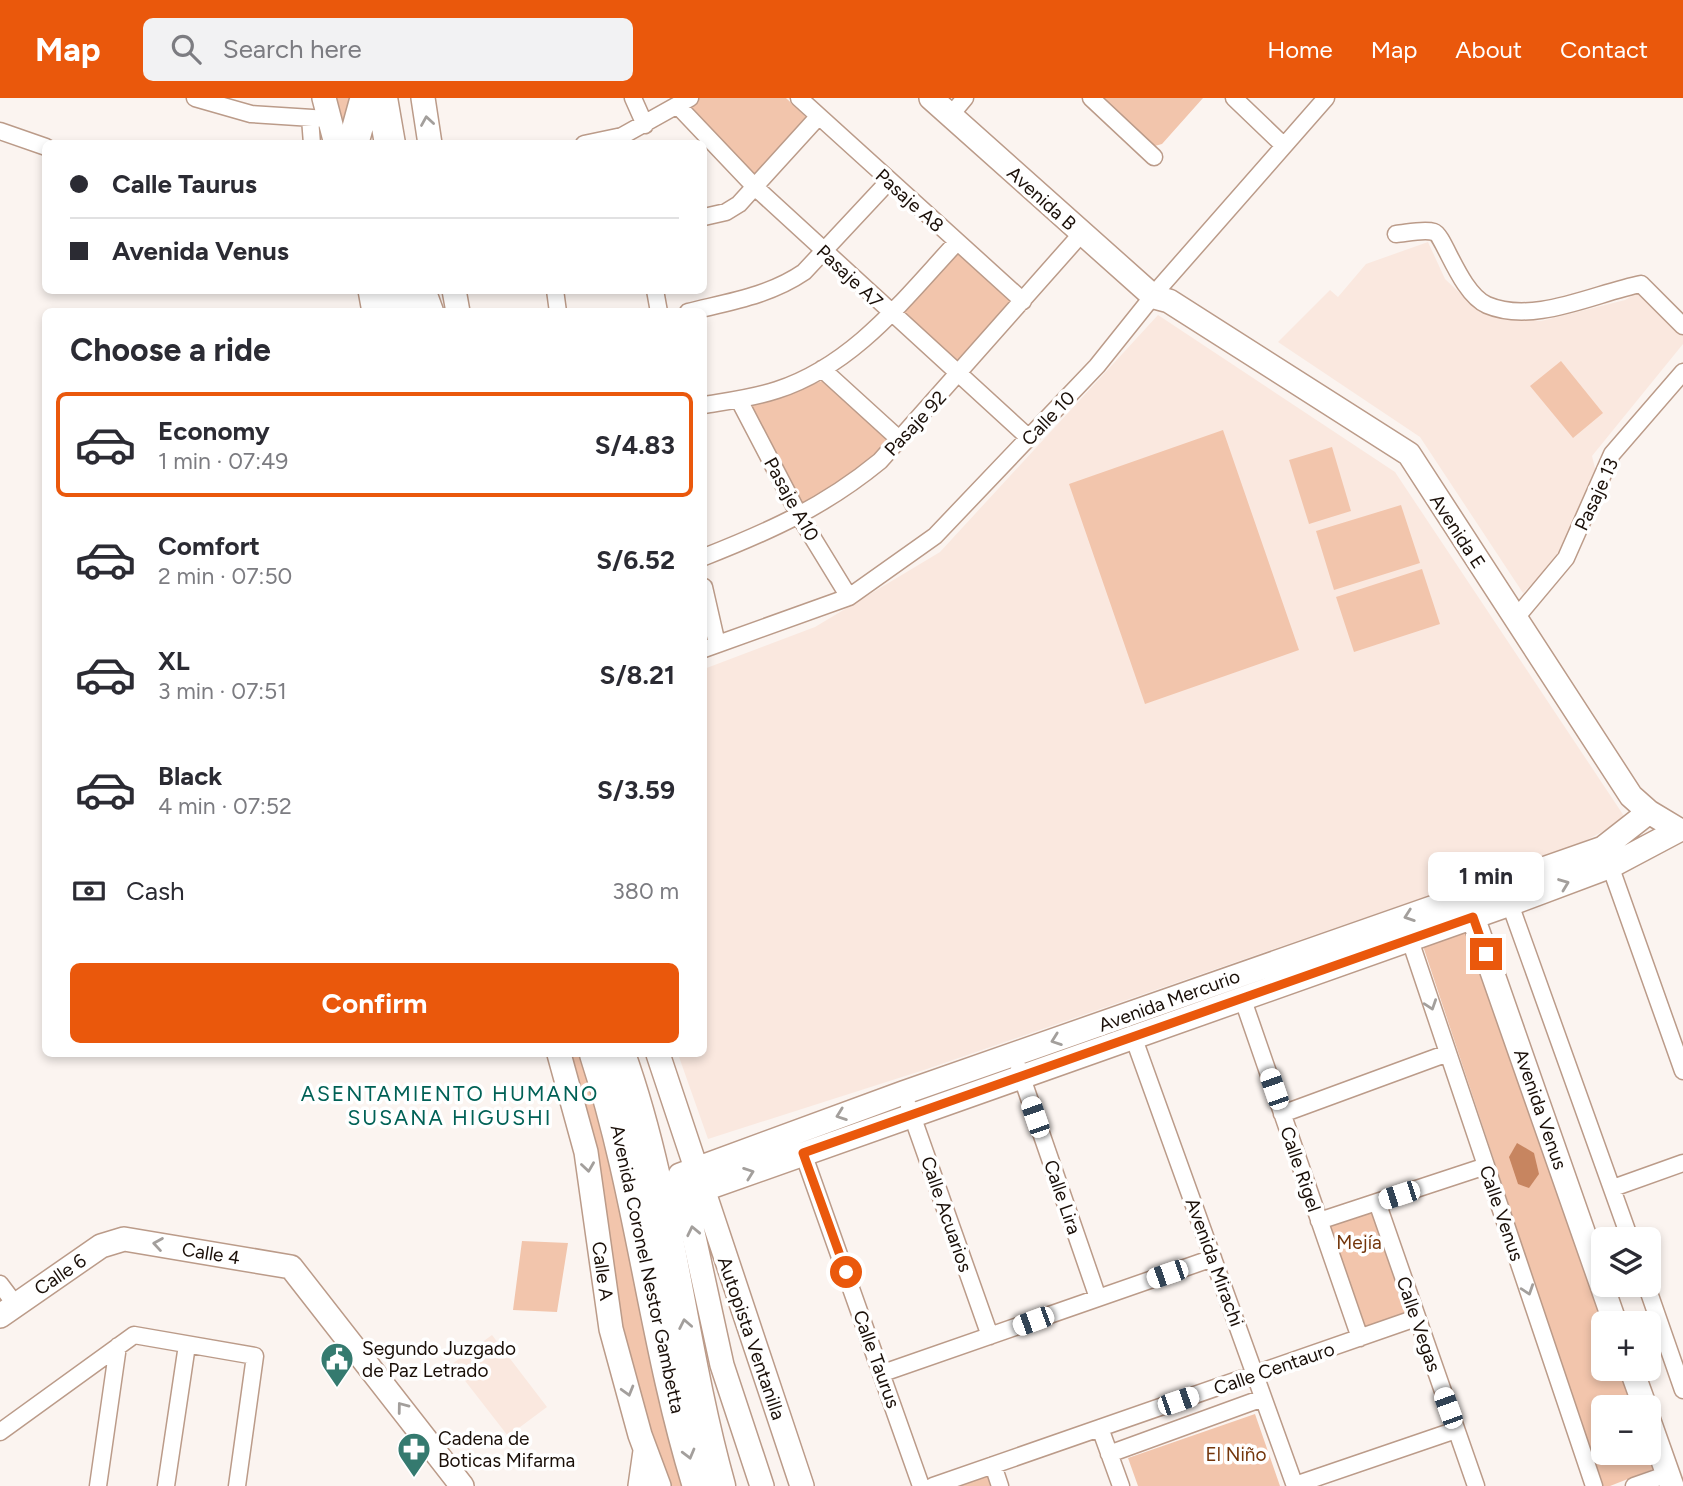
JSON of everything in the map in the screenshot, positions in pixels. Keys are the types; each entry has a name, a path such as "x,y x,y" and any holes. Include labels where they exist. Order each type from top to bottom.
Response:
{"highway":[{"path":"355,140 370,100"},
{"path":"370,100 370,140"},
{"path":"370,100 388,140"},
{"name":"Avenida Coronel Nestor Gambetta","path":"596,1057 615,1119 676,1405 698,1486"},
{"name":"Avenida Coronel Nestor Gambetta","path":"621,1057 663,1204 699,1397 720,1486"}],"street":[{"path":"195,98 251,114 320,112"},
{"path":"423,98 429,140"},
{"path":"633,98 645,124"},
{"name":"Pasaje A8","path":"799,98 1023,301"},
{"name":"Avenida B","path":"930,98 957,104 1161,295"},
{"path":"1091,98 1154,157"},
{"path":"1234,98 1283,145"},
{"name":"Calle 10","path":"710,647 849,597 935,536 1161,295 1283,145 1326,98"},
{"path":"623,140 684,102"},
{"name":"Pasaje A7","path":"684,102 755,187 890,314 1029,438"},
{"name":"Avenida B","path":"957,104 1082,233 1161,295"},
{"path":"313,140 320,112"},
{"path":"320,112 333,140"},
{"path":"707,216 726,212 755,187 818,117"},
{"path":"0,131 42,146"},
{"path":"703,308 771,290 804,272 889,181"},
{"path":"1396,234 1434,232 1439,236 1455,273 1487,305 1517,310 1548,310 1641,284 1683,326"},
{"name":"Pasaje 92","path":"707,555 800,517 851,485 900,440 1082,233"},
{"path":"707,405 739,400 776,390 822,369 862,341 957,242"},
{"name":"Avenida E","path":"1161,295 1403,448 1631,796 1649,813 1681,832"},
{"path":"822,369 900,440"},
{"name":"Pasaje 13","path":"1515,619 1566,558 1612,454 1683,372"},
{"name":"Pasaje A10","path":"739,400 800,517 849,597"},
{"path":"707,617 710,647"},
{"name":"Avenida Mercurio","path":"1018,1066 1135,1039 1410,940 1470,906 1510,904 1607,857 1649,813"},
{"name":"Avenida Mercurio","path":"690,1182 907,1103 1018,1066 1181,995 1470,906 1681,832"},
{"path":"1607,857 1683,1071"},
{"path":"1510,904 1626,1227"},
{"name":"Avenida Venus","path":"1470,906 1611,1311"},
{"name":"Calle Venus","path":"1410,940 1594,1486"},
{"path":"1181,995 1189,1019"},
{"name":"Calle Rigel","path":"1243,1000 1360,1338"},
{"name":"Avenida Mirachi","path":"1135,1039 1295,1486"},
{"path":"1282,1114 1448,1053"},
{"name":"Calle A","path":"560,1057 586,1152 611,1329 645,1448 659,1486"},
{"path":"658,1057 690,1182"},
{"name":"Calle Lira","path":"1018,1066 1098,1298"},
{"name":"Avenida Mercurio","path":"690,1182 803,1153 907,1103"},
{"name":"Calle Acuarios","path":"907,1103 990,1336"},
{"name":"Calle Taurus","path":"803,1153 921,1486"},
{"path":"1612,1188 1683,1163"},
{"path":"1320,1221 1486,1166"},
{"name":"Autopista Ventanilla","path":"690,1182 722,1364 762,1486"},
{"name":"Autopista Ventanilla","path":"690,1182 802,1486"},
{"name":"Calle Vegas","path":"1377,1202 1476,1486"},
{"name":"Calle 4","path":"124,1239 285,1265 297,1270 459,1484"},
{"name":"Calle 6","path":"7,1310 101,1246 124,1239"},
{"path":"883,1373 1213,1258"},
{"path":"0,1284 7,1310"},
{"path":"1651,1297 1682,1382"},
{"name":"Calle Centauro","path":"933,1486 1416,1318"},
{"path":"0,1432 118,1346 139,1335 255,1356 237,1486"},
{"path":"166,1486 187,1345"},
{"path":"97,1486 118,1346"},
{"path":"1110,1454 1263,1398"},
{"path":"1100,1428 1121,1486"},
{"path":"1295,1486 1456,1430"},
{"path":"640,1486 645,1448"},
{"path":"1634,1486 1670,1480 1661,1455"},
{"path":"993,1465 1000,1486"}],"shaded area":[{"path":"1428,242 1445,279 1481,313 1541,321 1625,300 1642,290 1683,333 1683,344 1592,456 1597,476 1555,561 1523,593 1420,437 1278,342 1330,290 1338,297 1366,264"},
{"path":"1158,315 1395,472 1626,819 1583,842 927,1069 708,1139 679,1057 707,1057 707,668 815,627 940,552"},
{"path":"1517,1143 1534,1153 1539,1174 1529,1188 1518,1184 1509,1157"},
{"path":"492,1335 547,1407 508,1436 452,1364"}],"green space":[{"path":"334,98 352,98 344,140"},
{"path":"699,98 786,98 806,117 806,123 759,173 752,174 689,112 689,106"},
{"path":"1097,98 1203,98 1162,144 1151,147"},
{"path":"952,254 961,254 1012,299 1011,308 958,366 899,313"},
{"path":"1561,361 1603,413 1573,438 1530,386"},
{"path":"822,381 888,439 890,447 804,510 748,407"},
{"path":"1223,430 1299,650 1145,704 1069,484"},
{"path":"1332,447 1351,511 1309,524 1289,460"},
{"path":"1401,505 1420,563 1334,590 1316,531"},
{"path":"1422,569 1440,624 1354,652 1336,597"},
{"path":"1468,930 1591,1288 1591,1297 1594,1297 1599,1311 1591,1311 1591,1381 1625,1381 1630,1395 1591,1395 1591,1453 1423,946"},
{"path":"569,1057 581,1057 607,1143 687,1486 668,1486 630,1373"},
{"name":"Mejía","path":"1376,1208 1411,1316 1362,1333 1324,1223"},
{"path":"522,1241 568,1243 557,1312 513,1310"},
{"name":"El Niño","path":"1255,1414 1280,1486 1138,1486 1128,1458"},
{"path":"1595,1465 1654,1465 1656,1468 1610,1486 1602,1486"},
{"path":"995,1471 1000,1486 936,1486"}],"place":[{"name":"Segundo Juzgado de Paz Letrado","path":"337,1389"},
{"name":"Cadena de Boticas Mifarma","path":"414,1479"}],"district":[{"name":"ASENTAMIENTO HUMANO SUSANA HIGUSHI","path":"450,1106"}],"route":[{"path":"846,1272 803,1153 1135,1039 1473,917 1486,954"}]}
